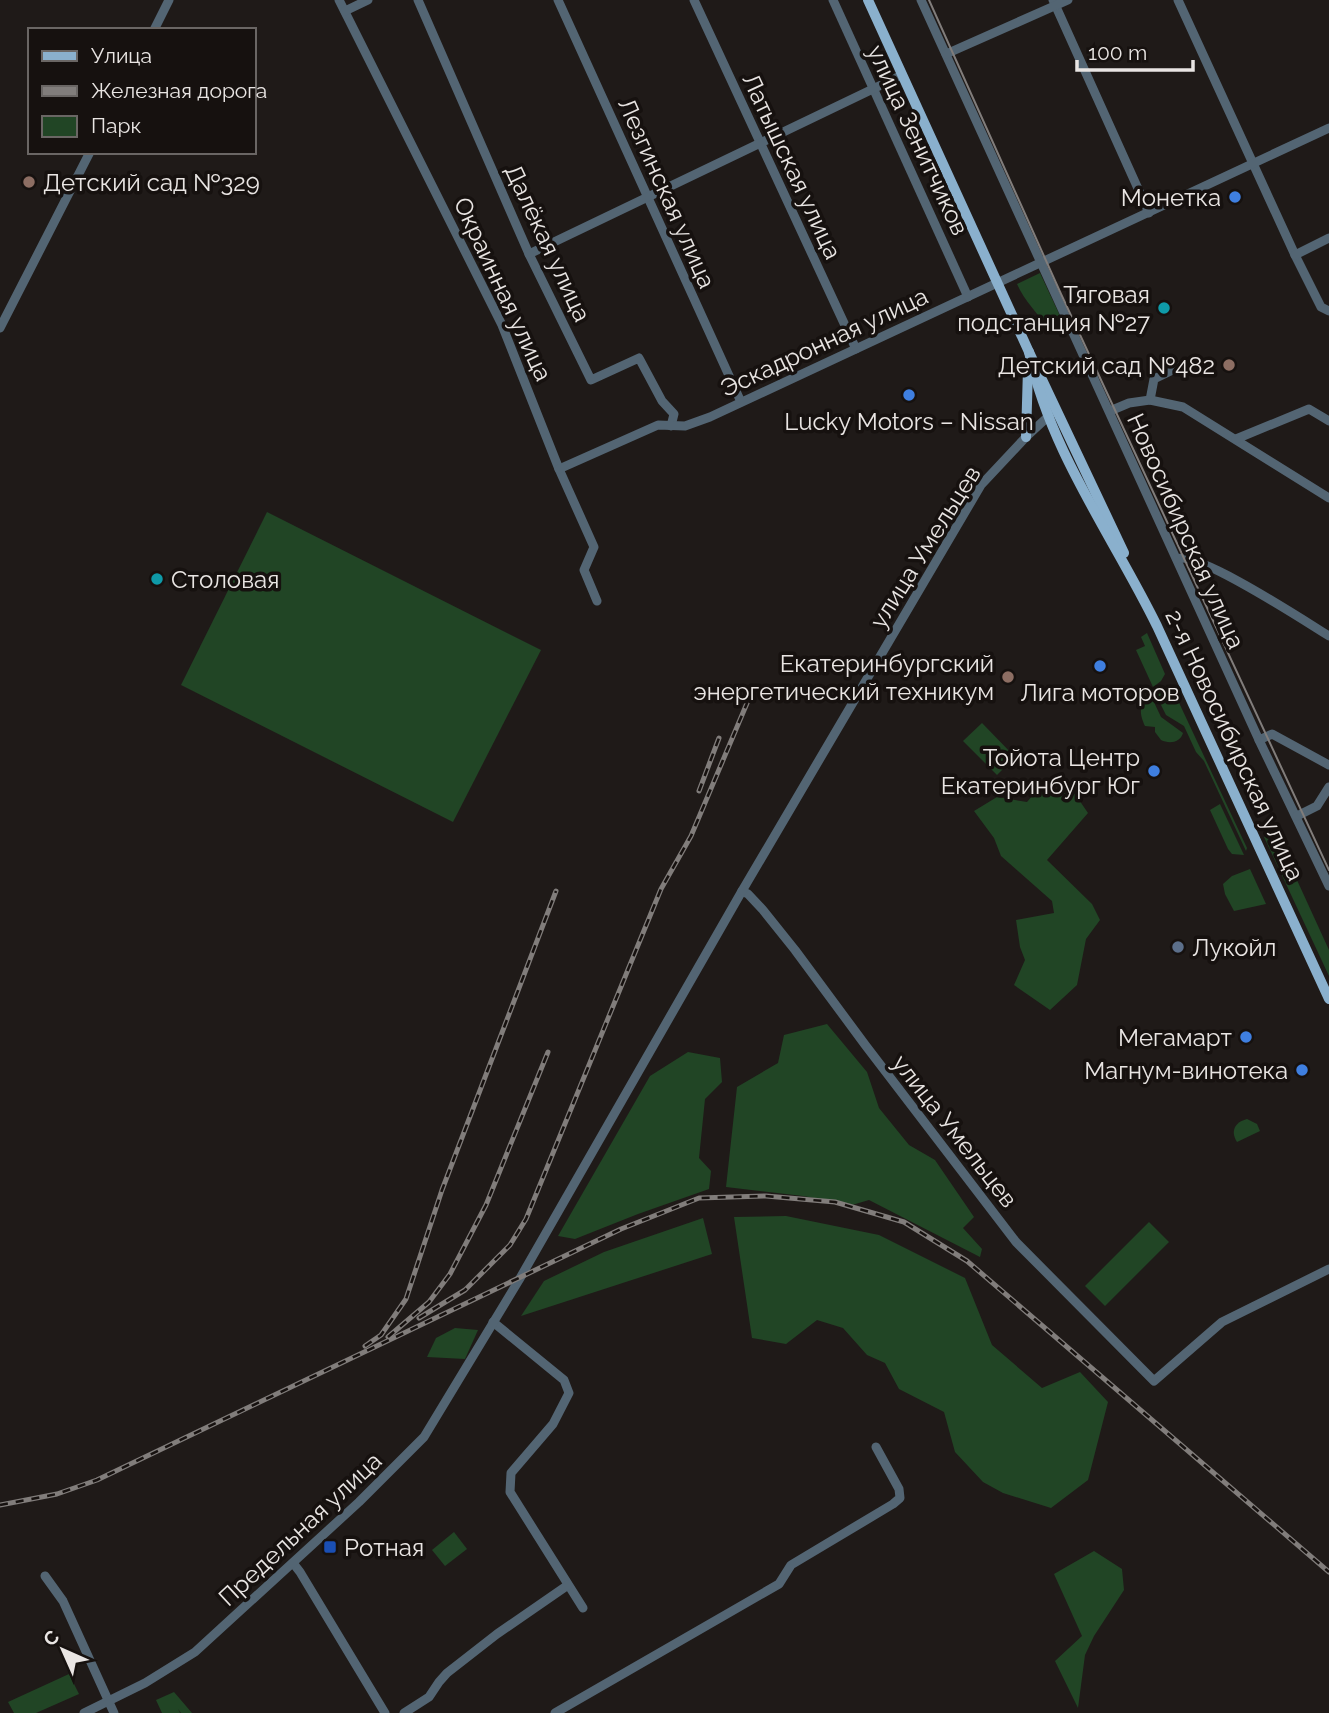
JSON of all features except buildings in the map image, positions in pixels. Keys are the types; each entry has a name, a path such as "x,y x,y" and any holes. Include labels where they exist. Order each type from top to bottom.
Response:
{"main road":[{"name":"2-я Новосибирская улица","path":"868,0 1029,352 1035,380 1052,413 1084,492 1137,585 1329,999"},
{"path":"1026,437 1029,352"}],"street":[{"path":"155,28 169,0"},
{"name":"Окраинная улица","path":"339,0 502,325 559,469 594,547 584,570 597,601"},
{"path":"345,11 368,0"},
{"name":"Далёкая улица","path":"418,0 529,254 591,380 639,358 662,401 674,414 671,426"},
{"name":"Лезгинская улица","path":"558,0 741,402"},
{"name":"Латышская улица","path":"694,0 856,349"},
{"name":"улица Зенитчиков","path":"833,0 968,297"},
{"name":"Новосибирская улица","path":"920,0 1329,887"},
{"path":"946,54 1055,3 1068,0"},
{"path":"1178,0 1295,255 1321,307 1329,311"},
{"path":"1055,3 1149,213"},
{"path":"529,254 902,75"},
{"name":"Эскадронная улица","path":"559,469 658,425 685,426 741,402 1329,128"},
{"path":"0,328 89,154"},
{"path":"1295,255 1329,238"},
{"path":"1150,400 1154,379 1187,363"},
{"path":"1110,411 1129,403 1150,400 1183,407 1329,498"},
{"path":"1236,439 1309,409 1329,421"},
{"name":"улица Умельцев","path":"493,1322 981,485 1052,413"},
{"path":"1177,559 1183,556 1219,570 1329,636"},
{"path":"1259,740 1272,734 1329,765"},
{"path":"1297,816 1317,806 1329,787"},
{"name":"улица Умельцев","path":"742,891 763,910 795,950 1016,1242 1154,1381 1222,1322 1329,1269"},
{"path":"493,1322 564,1380 569,1393 554,1424 511,1473 510,1492 583,1608"},
{"name":"Предельная улица","path":"84,1713 187,1659 404,1459 424,1437 493,1322"},
{"path":"555,1713 779,1584 791,1564 893,1504 900,1498 899,1489 876,1447"},
{"path":"293,1563 385,1713"},
{"path":"45,1576 63,1601 114,1713"},
{"path":"404,1713 429,1697 447,1673 497,1634 568,1585"}],"green space":[{"path":"1040,273 1067,331 1065,334 1057,320 1048,329 1017,284"},
{"path":"267,512 541,650 453,822 181,685"},
{"path":"1147,633 1165,674 1153,687 1136,650 1145,646 1141,637"},
{"path":"1169,690 1174,692 1247,848 1246,851 1204,761 1196,752 1184,726 1166,715 1156,695"},
{"path":"1152,698 1161,717 1183,733 1177,741 1161,740 1155,727 1145,726 1141,714 1142,706"},
{"path":"982,723 1015,757 997,775 963,741"},
{"path":"1038,789 1075,794 1088,813 1047,860 1092,904 1100,920 1086,939 1077,985 1050,1010 1014,985 1025,960 1016,920 1054,913 1052,901 1001,856 994,838 974,811 997,797 1027,802"},
{"path":"1220,804 1244,855 1232,854 1228,849 1210,810"},
{"path":"1275,832 1329,950 1329,976 1264,837"},
{"path":"1250,869 1266,904 1234,911 1223,884 1232,876"},
{"path":"827,1024 867,1072 879,1108 909,1145 935,1160 974,1217 963,1228 982,1249 980,1257 869,1200 852,1205 726,1187 737,1087 778,1063 784,1035"},
{"path":"688,1052 720,1058 722,1082 705,1099 699,1158 711,1171 709,1189 575,1239 558,1236 650,1076"},
{"path":"1247,1119 1257,1124 1260,1131 1237,1142 1235,1128 1239,1122"},
{"path":"786,1216 879,1235 965,1278 992,1345 1042,1388 1080,1372 1108,1402 1088,1480 1051,1508 1003,1493 983,1482 955,1452 944,1412 899,1389 885,1363 867,1355 843,1328 817,1320 786,1344 752,1338 734,1217"},
{"path":"703,1218 712,1254 521,1316 544,1281 604,1252"},
{"path":"1149,1222 1169,1242 1105,1306 1085,1286"},
{"path":"455,1328 478,1330 465,1359 427,1357 436,1338"},
{"path":"454,1532 467,1549 445,1566 432,1550"},
{"path":"1094,1551 1122,1569 1124,1590 1085,1655 1078,1708 1055,1661 1082,1636 1054,1574"},
{"path":"69,1674 79,1694 36,1713 14,1713 8,1702"},
{"path":"174,1692 192,1713 181,1713 178,1709 180,1713 162,1713 156,1700"}],"tram line":[{"path":"929,0 1061,294 1329,870"}],"railway":[{"path":"419,1318 465,1290 510,1245 526,1219 661,889 691,836 753,689"},
{"path":"699,791 719,738"},
{"path":"365,1346 381,1335 406,1299 442,1190 556,891"},
{"path":"388,1337 429,1302 450,1274 486,1205 548,1052"},
{"path":"0,1505 57,1494 97,1480 621,1229 699,1198 766,1196 835,1202 904,1222 967,1261 1329,1572"}],"place":[{"name":"Детский сад №329","path":"29,182"},
{"name":"Монетка","path":"1235,197"},
{"name":"Тяговая подстанция №27","path":"1164,308"},
{"name":"Детский сад №482","path":"1229,365"},
{"name":"Lucky Motors – Nissan","path":"909,395"},
{"name":"Столовая","path":"157,579"},
{"name":"Лига моторов","path":"1100,666"},
{"name":"Екатеринбургский энергетический техникум","path":"1008,677"},
{"name":"Тойота Центр Екатеринбург Юг","path":"1154,771"},
{"name":"Лукойл","path":"1178,947"},
{"name":"Мегамарт","path":"1246,1037"},
{"name":"Магнум-винотека","path":"1302,1070"},
{"name":"Ротная","path":"330,1547"}]}
